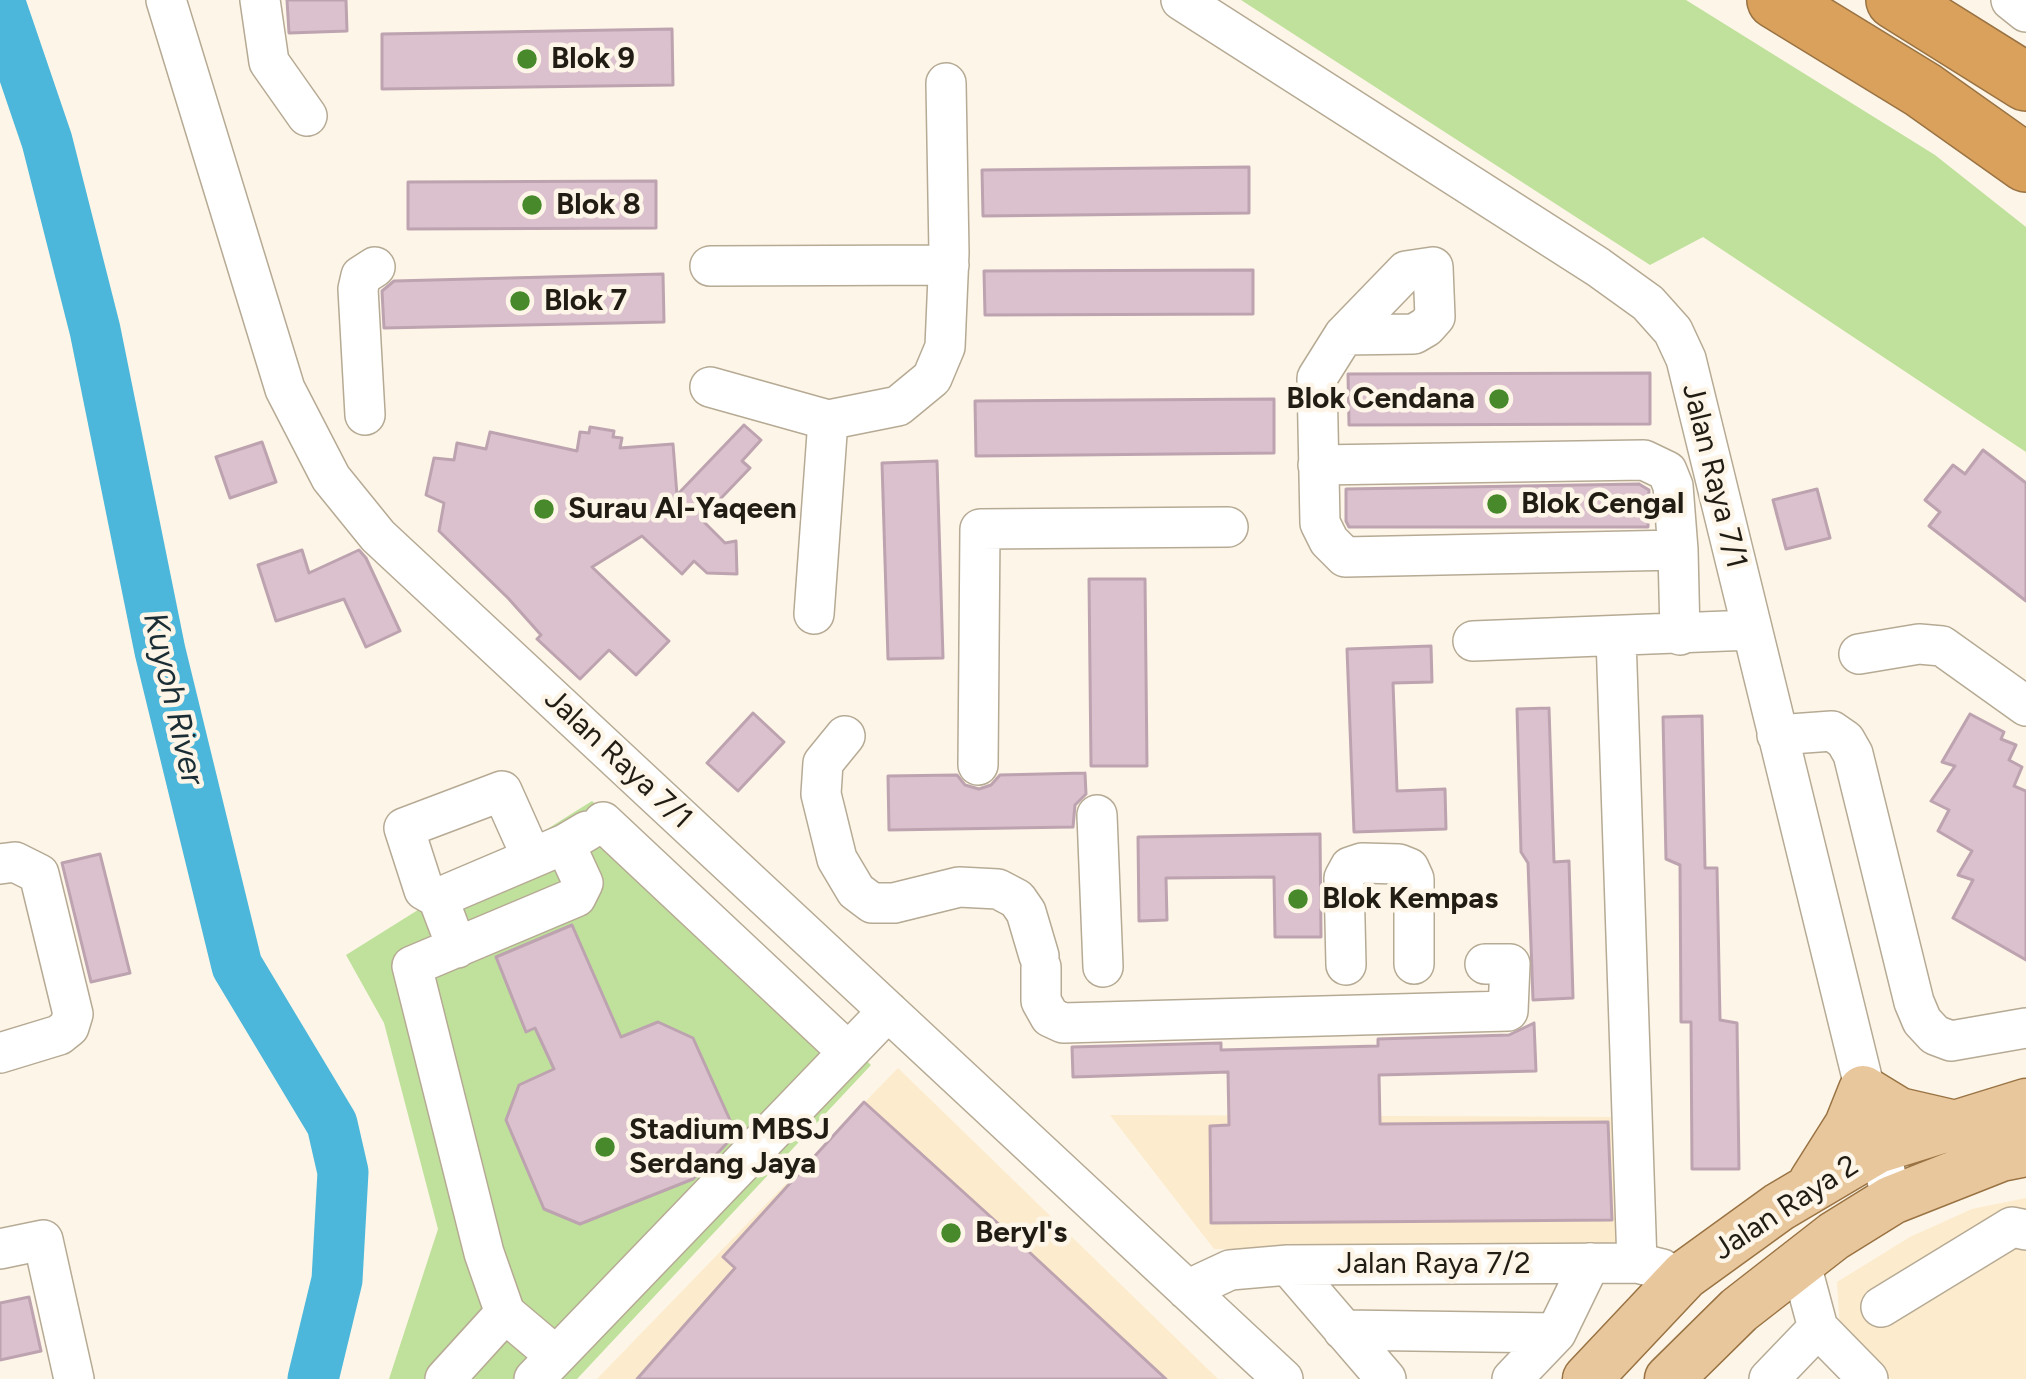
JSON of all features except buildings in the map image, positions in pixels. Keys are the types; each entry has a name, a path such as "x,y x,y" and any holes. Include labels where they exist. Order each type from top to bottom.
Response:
{"highway":[{"path":"1776,0 1923,90 2026,163"},
{"path":"1895,0 2026,82"}],"main road":[{"path":"1807,1190 1831,1158 1863,1090 1898,1112 1952,1124"},
{"name":"Jalan Raya 2","path":"1587,1379 1684,1275 1807,1190 1877,1149 2026,1103"},
{"name":"Jalan Raya 2","path":"1669,1379 1739,1310 1892,1200 2001,1157 2026,1152"}],"street":[{"name":"Jalan Raya 7/1","path":"166,0 285,389 322,464 378,536 1283,1379"},
{"path":"260,0 269,62 308,116"},
{"name":"Jalan Raya 7/1","path":"1181,0 1598,267 1648,303 1673,331 1685,359 1892,1200"},
{"path":"2011,0 2026,12"},
{"path":"710,387 828,420 898,406 932,378 944,347 949,266 946,83"},
{"path":"710,266 949,266"},
{"path":"365,415 358,290 362,276 375,267"},
{"path":"1344,334 1317,378 1320,523 1329,542 1345,557 1678,550"},
{"path":"814,614 828,420"},
{"path":"1318,465 1644,460 1667,471 1673,486 1681,635"},
{"path":"978,765 980,529 1228,526"},
{"path":"1473,641 1751,630"},
{"path":"1616,637 1637,1263"},
{"path":"1859,654 1919,644 1942,646 2026,706"},
{"path":"1777,735 1832,731 1853,754 1922,1021 1935,1035 1951,1041 2026,1028"},
{"path":"844,736 823,763 821,794 837,859 856,891 872,903 894,903 959,887 998,889 1017,899 1026,912 1040,962 1041,1001 1049,1017 1063,1023 1508,1011 1510,964 1485,964"},
{"path":"438,898 603,822 641,781"},
{"path":"457,948 438,898 424,890 404,828 502,791 548,851 583,883 576,897 457,948 412,966 484,1253 505,1313 545,1367 887,1011"},
{"path":"1097,815 1103,967"},
{"path":"603,822 846,1050"},
{"path":"0,864 16,862 39,874 73,1014 69,1027 59,1035 0,1053"},
{"path":"1346,965 1344,878 1350,867 1361,863 1400,863 1409,868 1414,879 1414,964"},
{"path":"1881,1307 2012,1227 2026,1230"},
{"path":"0,1249 44,1240 74,1379"},
{"path":"1800,1262 1818,1328 1855,1375"},
{"path":"1512,1379 1556,1333 1590,1263"},
{"name":"Jalan Raya 7/2","path":"1187,1290 1230,1270 1288,1264 1637,1263 1684,1275"},
{"path":"1288,1264 1386,1379"},
{"path":"446,1379 505,1313"},
{"path":"1769,1379 1818,1328"},
{"path":"1343,1330 1556,1333"}],"shaded area":[{"path":"898,1068 1218,1379 597,1379"},
{"path":"1110,1115 1626,1117 1630,1248 1214,1249"},
{"path":"2026,1198 2026,1379 1891,1379 1840,1329 1837,1282 1910,1237 1972,1209"}],"green space":[{"path":"1241,0 1686,0 1935,155 2026,227 2026,452 1703,237 1650,265"},
{"name":"Stadium MBSJ Serdang Jaya","path":"592,801 871,1065 577,1379 389,1379 438,1229 384,1023 346,955"}],"waterway":[{"name":"Kuyoh River","path":"0,3 47,141 95,330 160,651 237,966 332,1124 343,1172 337,1280 313,1379"}],"place":[{"name":"Blok 9","path":"527,59"},
{"name":"Blok 8","path":"532,205"},
{"name":"Blok 7","path":"520,301"},
{"name":"Blok Cendana","path":"1499,399"},
{"name":"Blok Cengal","path":"1497,504"},
{"name":"Surau Al-Yaqeen","path":"544,509"},
{"name":"Blok Kempas","path":"1298,899"},
{"name":"Stadium MBSJ Serdang Jaya","path":"605,1147"},
{"name":"Beryl's","path":"951,1233"}]}
